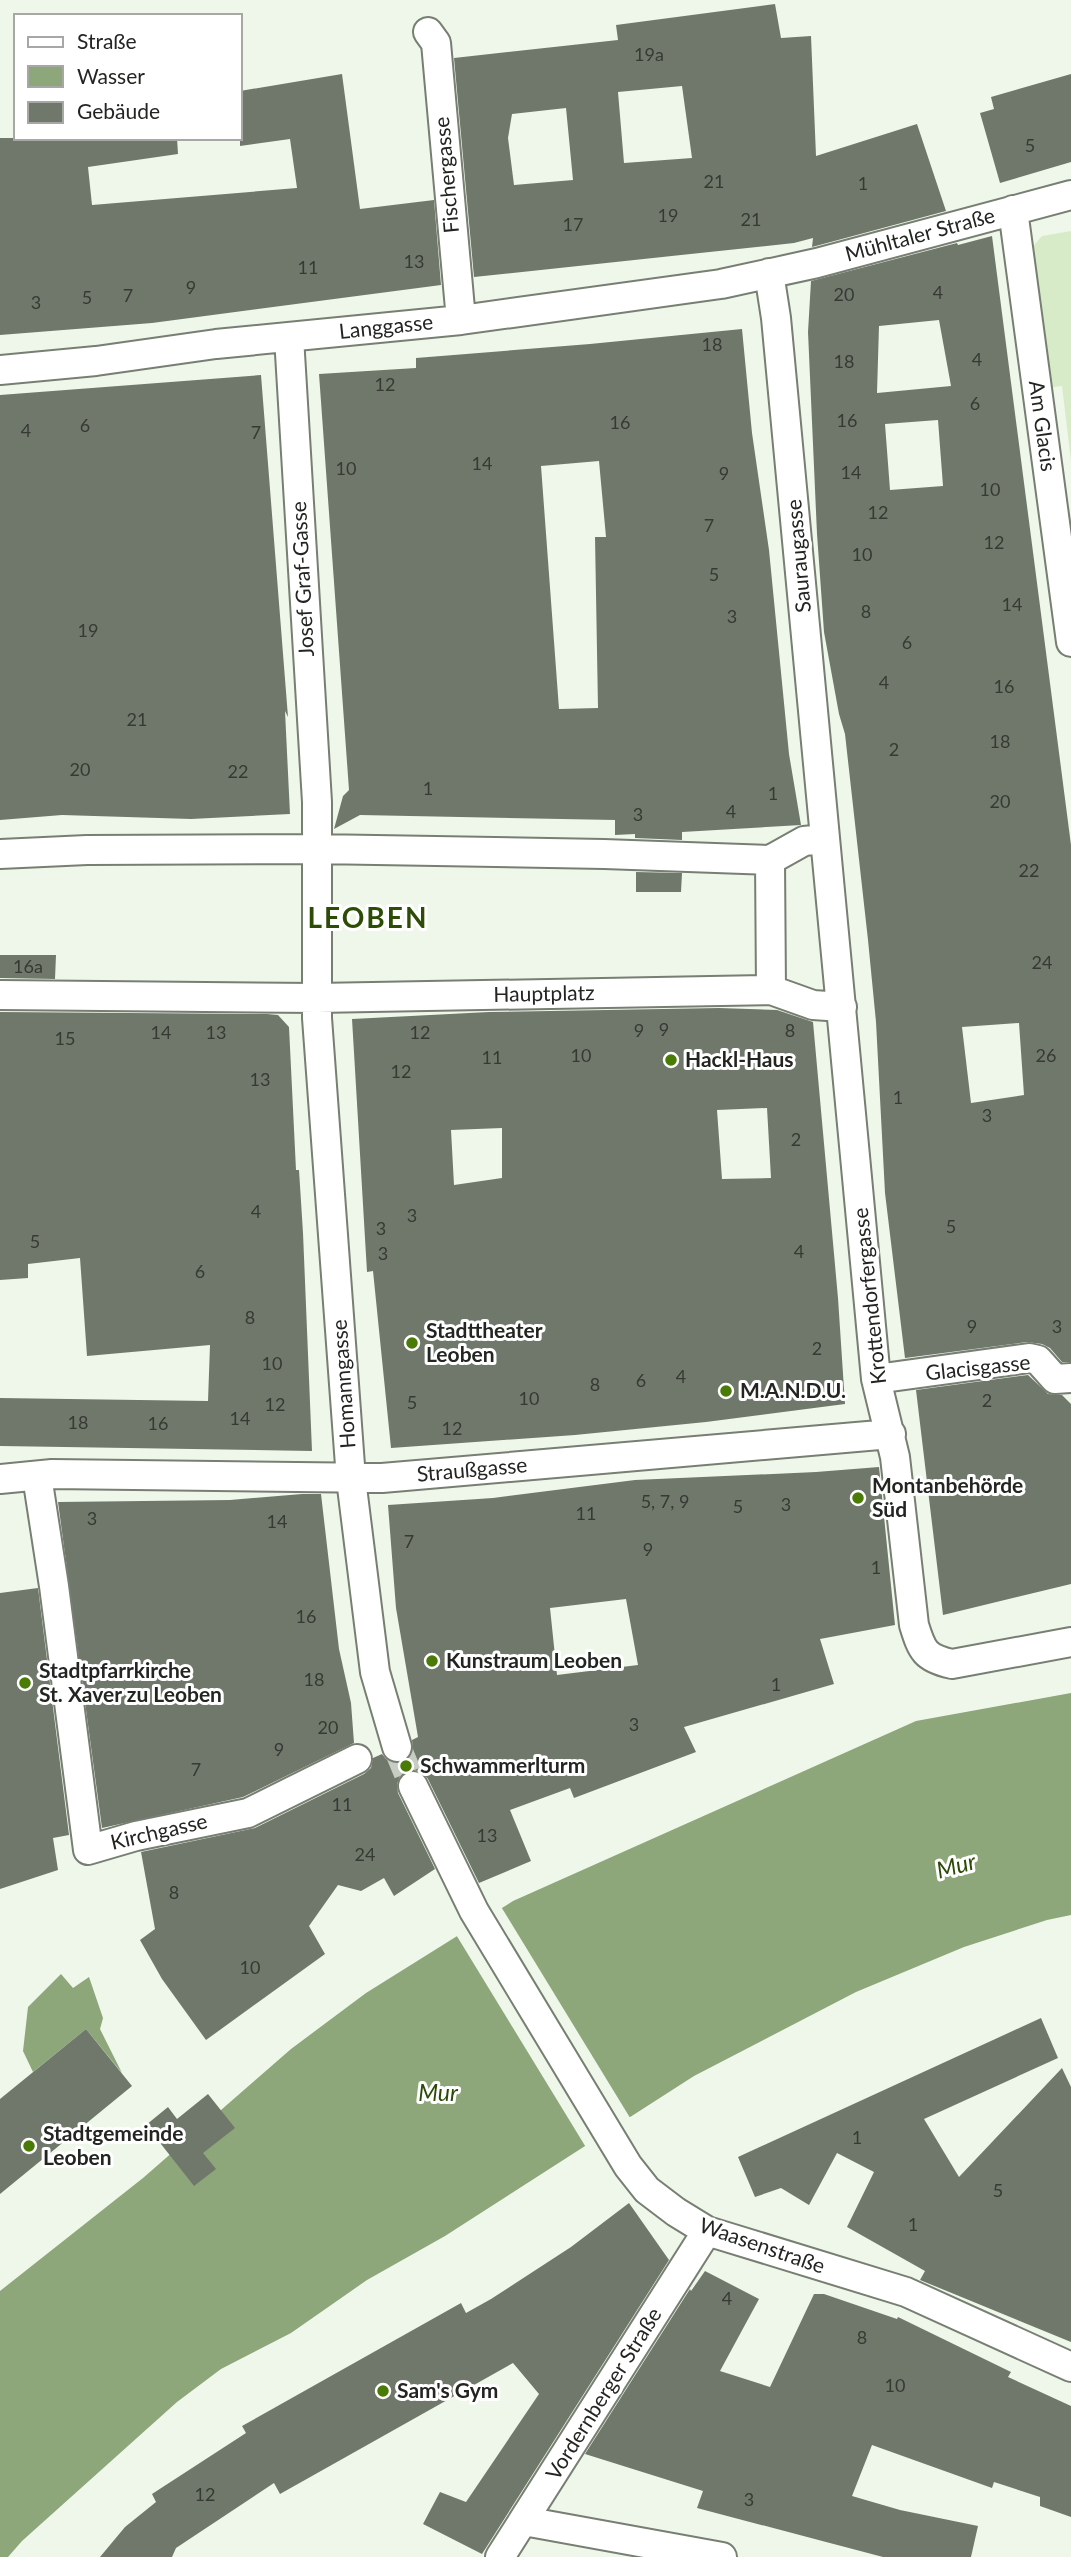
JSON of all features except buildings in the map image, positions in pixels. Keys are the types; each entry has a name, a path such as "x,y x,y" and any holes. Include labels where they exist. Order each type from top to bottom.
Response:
{"street":[{"name":"Fischergasse","path":"428,32 436,43 461,320"},
{"name":"Mühltaler Straße","path":"769,273 984,220 1071,195"},
{"name":"Am Glacis","path":"1013,210 1071,642"},
{"name":"Langgasse","path":"0,370 96,361 216,344 461,320 721,284 769,273"},
{"name":"Sauraugasse","path":"769,273 776,318 824,839"},
{"name":"Josef Graf-Gasse","path":"289,337 317,821 316,849"},
{"path":"0,854 87,850 316,849 590,853 770,860 804,841 824,839 842,1007"},
{"path":"316,849 317,1008"},
{"path":"770,860 771,990"},
{"name":"Hauptplatz","path":"0,995 317,1008 771,990 813,1005 842,1007"},
{"name":"Krottendorfergasse","path":"842,1007 876,1379 891,1434 914,1625 921,1647 933,1660 952,1664 1071,1642"},
{"name":"Homanngasse","path":"317,1008 351,1479 375,1672 397,1747"},
{"name":"Glacisgasse","path":"876,1379 1029,1358 1038,1360 1055,1379 1071,1378"},
{"name":"Straußgasse","path":"0,1479 44,1475 351,1479 891,1434"},
{"name":"Kirchgasse","path":"44,1475 54,1586 88,1850 136,1836 248,1813 358,1759"},
{"name":"Waasenstraße","path":"413,1786 474,1911 628,2166 647,2190 708,2231 906,2292 1071,2367"},
{"name":"Vordernberger Straße","path":"500,2557 708,2231"},
{"path":"524,2521 722,2557"}],"shaded area":[{"path":"1071,231 1071,461 1062,386 1047,388 1029,251 1042,236"}],"water":[{"name":"Mur","path":"1071,1693 1071,1915 964,1947 856,1992 694,2076 445,2236 367,2280 291,2333 221,2369 177,2402 22,2541 8,2557 0,2557 0,2291 143,2178 291,2049 366,1993 513,1901 916,1721"},
{"path":"61,1974 73,1988 89,1977 103,2018 100,2029 122,2073 86,2029 33,2072 23,2051 28,2007"}],"pier":[{"path":"500,1905 632,2121 587,2149 455,1933"}],"tunnel":[{"path":"397,1747 413,1786"}],"place":[{"name":"Hackl-Haus","path":"671,1060"},
{"name":"Stadttheater Leoben","path":"412,1343"},
{"name":"M.A.N.D.U.","path":"726,1391"},
{"name":"Montanbehörde Süd","path":"858,1498"},
{"name":"Kunstraum Leoben","path":"432,1661"},
{"name":"Stadtpfarrkirche St. Xaver zu Leoben","path":"25,1683"},
{"name":"Schwammerlturm","path":"406,1766"},
{"name":"Stadtgemeinde Leoben","path":"29,2146"},
{"name":"Sam's Gym","path":"383,2391"}],"district":[{"name":"LEOBEN","path":"368,918"}]}
